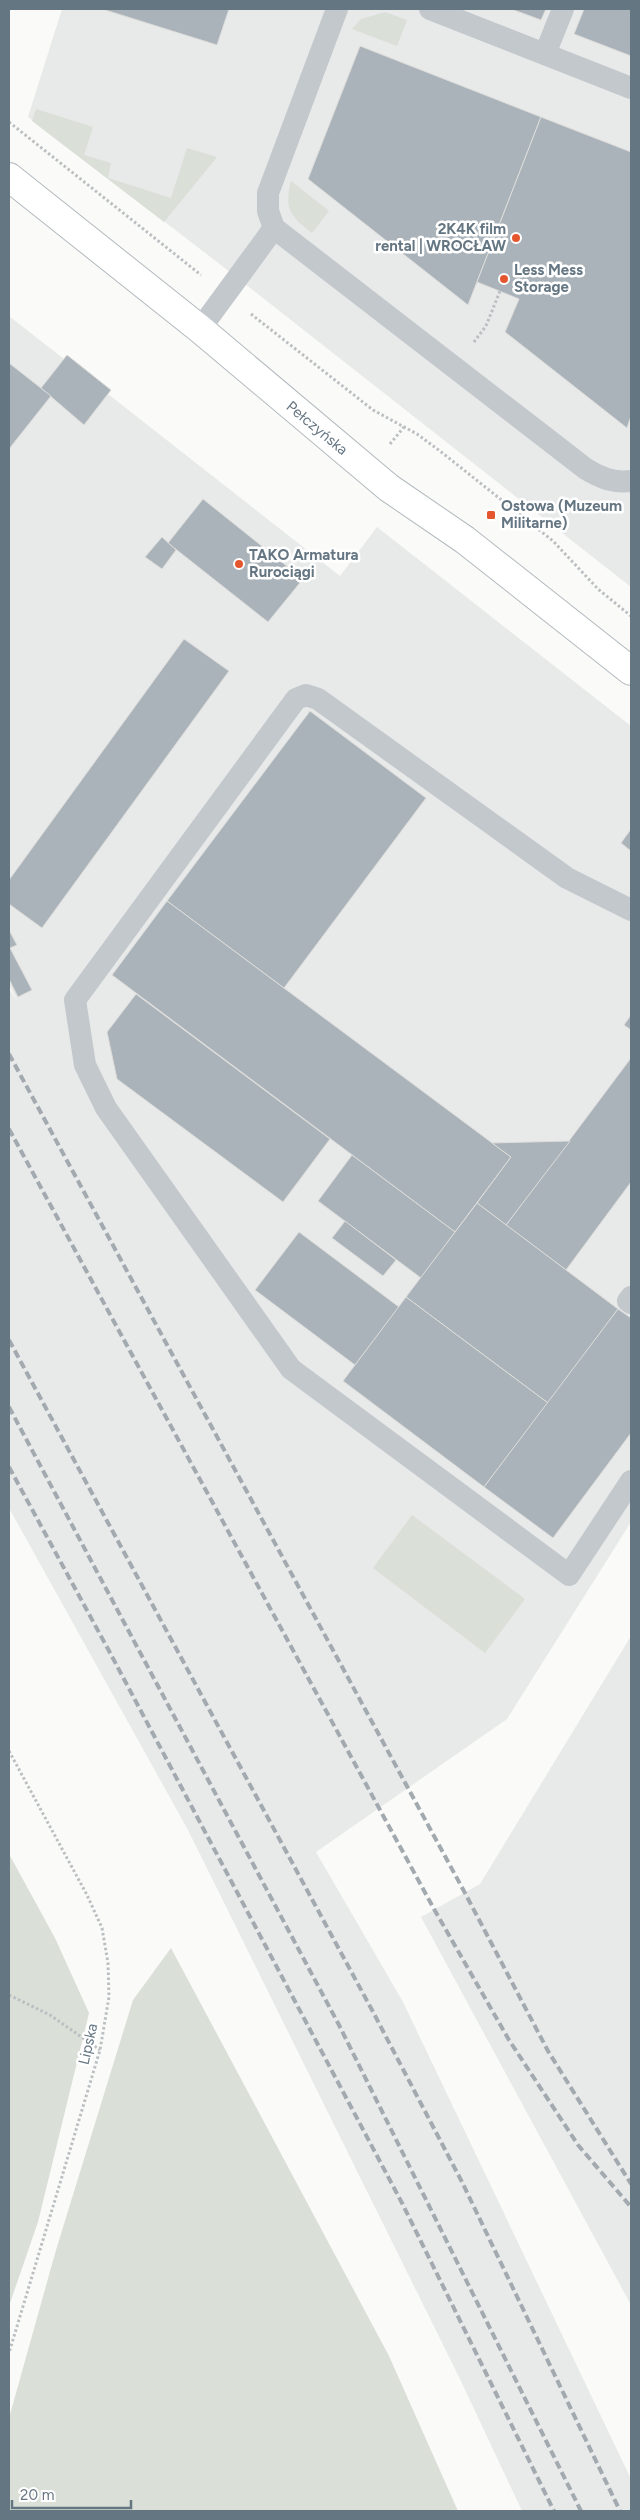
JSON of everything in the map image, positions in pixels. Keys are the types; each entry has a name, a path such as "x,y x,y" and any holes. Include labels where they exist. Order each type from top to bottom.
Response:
{"main road":[{"name":"Pełczyńska","path":"9,177 200,329 389,488 465,540 631,671"}],"lane":[{"path":"336,9 268,193 268,211 274,228 454,368 602,479 619,482 631,481"},
{"path":"545,54 563,9"},
{"path":"440,11 631,88"},
{"path":"200,329 274,228"},
{"path":"631,910 567,878 318,699 306,695 296,700 75,1000 85,1065 106,1108 291,1369 569,1575 631,1481"},
{"path":"631,1297 628,1301 631,1303"}],"path":[{"path":"9,122 373,410 417,434 516,511 553,541 598,589 631,616"},
{"path":"454,368 486,326 500,291"},
{"name":"Lipska","path":"9,1752 87,1895 102,1928 108,1963 109,1997 100,2050 9,2353"},
{"path":"9,1995 50,2016 100,2050"}],"shaded area":[{"path":"62,9 631,9 631,587 217,262 28,117"},
{"path":"385,12 407,20 397,46 352,29 361,19"},
{"path":"36,109 93,127 84,155 111,163 108,178 171,198 187,148 217,157 164,222 32,121"},
{"path":"291,181 329,211 312,233 298,222 291,211 288,199"},
{"path":"9,316 64,359 67,355 111,390 108,394 340,576 377,527 631,726 631,1522 507,1719 316,1852 403,2002 631,2479 631,2511 522,2511 459,2377 188,1830 9,1508 9,989 17,1000 9,985"},
{"path":"412,1515 525,1599 485,1653 373,1568"},
{"path":"631,1636 631,2305 421,1917 480,1884"},
{"path":"9,1854 55,1938 89,2013 38,2222 9,2306"},
{"path":"171,1948 389,2356 458,2511 9,2511 9,2418 56,2250 133,2000"}],"building":[{"path":"102,9 229,9 217,45"},
{"path":"511,9 546,9 541,20"},
{"path":"584,9 631,9 631,56 574,34"},
{"path":"360,46 541,117 468,305 308,179"},
{"path":"541,117 631,152 631,416 627,428 505,332 519,299 477,282"},
{"path":"67,355 111,390 84,425 41,388"},
{"path":"9,363 51,396 9,449"},
{"name":"TAKO Armatura Rurociągi","path":"203,499 303,579 268,622 168,543"},
{"path":"162,537 176,550 162,569 145,557"},
{"path":"184,639 229,671 42,928 9,904 9,880"},
{"path":"310,711 426,798 284,988 167,901"},
{"path":"631,829 631,851 621,843"},
{"path":"167,901 511,1157 455,1232 112,975"},
{"path":"9,930 17,945 10,948 32,990 18,997 9,979"},
{"path":"136,994 330,1139 283,1202 117,1079 107,1032"},
{"path":"631,1015 631,1030 624,1025"},
{"path":"631,1058 631,1182 566,1270 506,1225"},
{"path":"570,1141 506,1225 477,1203 511,1157 492,1143"},
{"path":"352,1155 455,1232 421,1278 318,1201"},
{"path":"477,1203 618,1309 548,1403 406,1297"},
{"path":"345,1221 396,1260 383,1276 332,1238"},
{"path":"299,1232 399,1307 355,1365 255,1290"},
{"path":"406,1297 548,1403 484,1487 343,1381"},
{"path":"618,1309 631,1318 631,1433 553,1538 484,1487"}],"railway":[{"path":"9,1054 465,1893 548,2051 631,2184"},
{"path":"9,1129 434,1909 509,2040 578,2145 631,2207"},
{"path":"9,1340 372,2010 462,2182 620,2511"},
{"path":"9,1407 339,2025 581,2511"},
{"path":"9,1467 108,1649 402,2203 554,2511"}],"place":[{"name":"2K4K film rental | WROCŁAW","path":"516,238"},
{"name":"Less Mess Storage","path":"504,279"},
{"name":"Ostowa (Muzeum Militarne)","path":"491,515"},
{"name":"TAKO Armatura Rurociągi","path":"239,564"}]}
